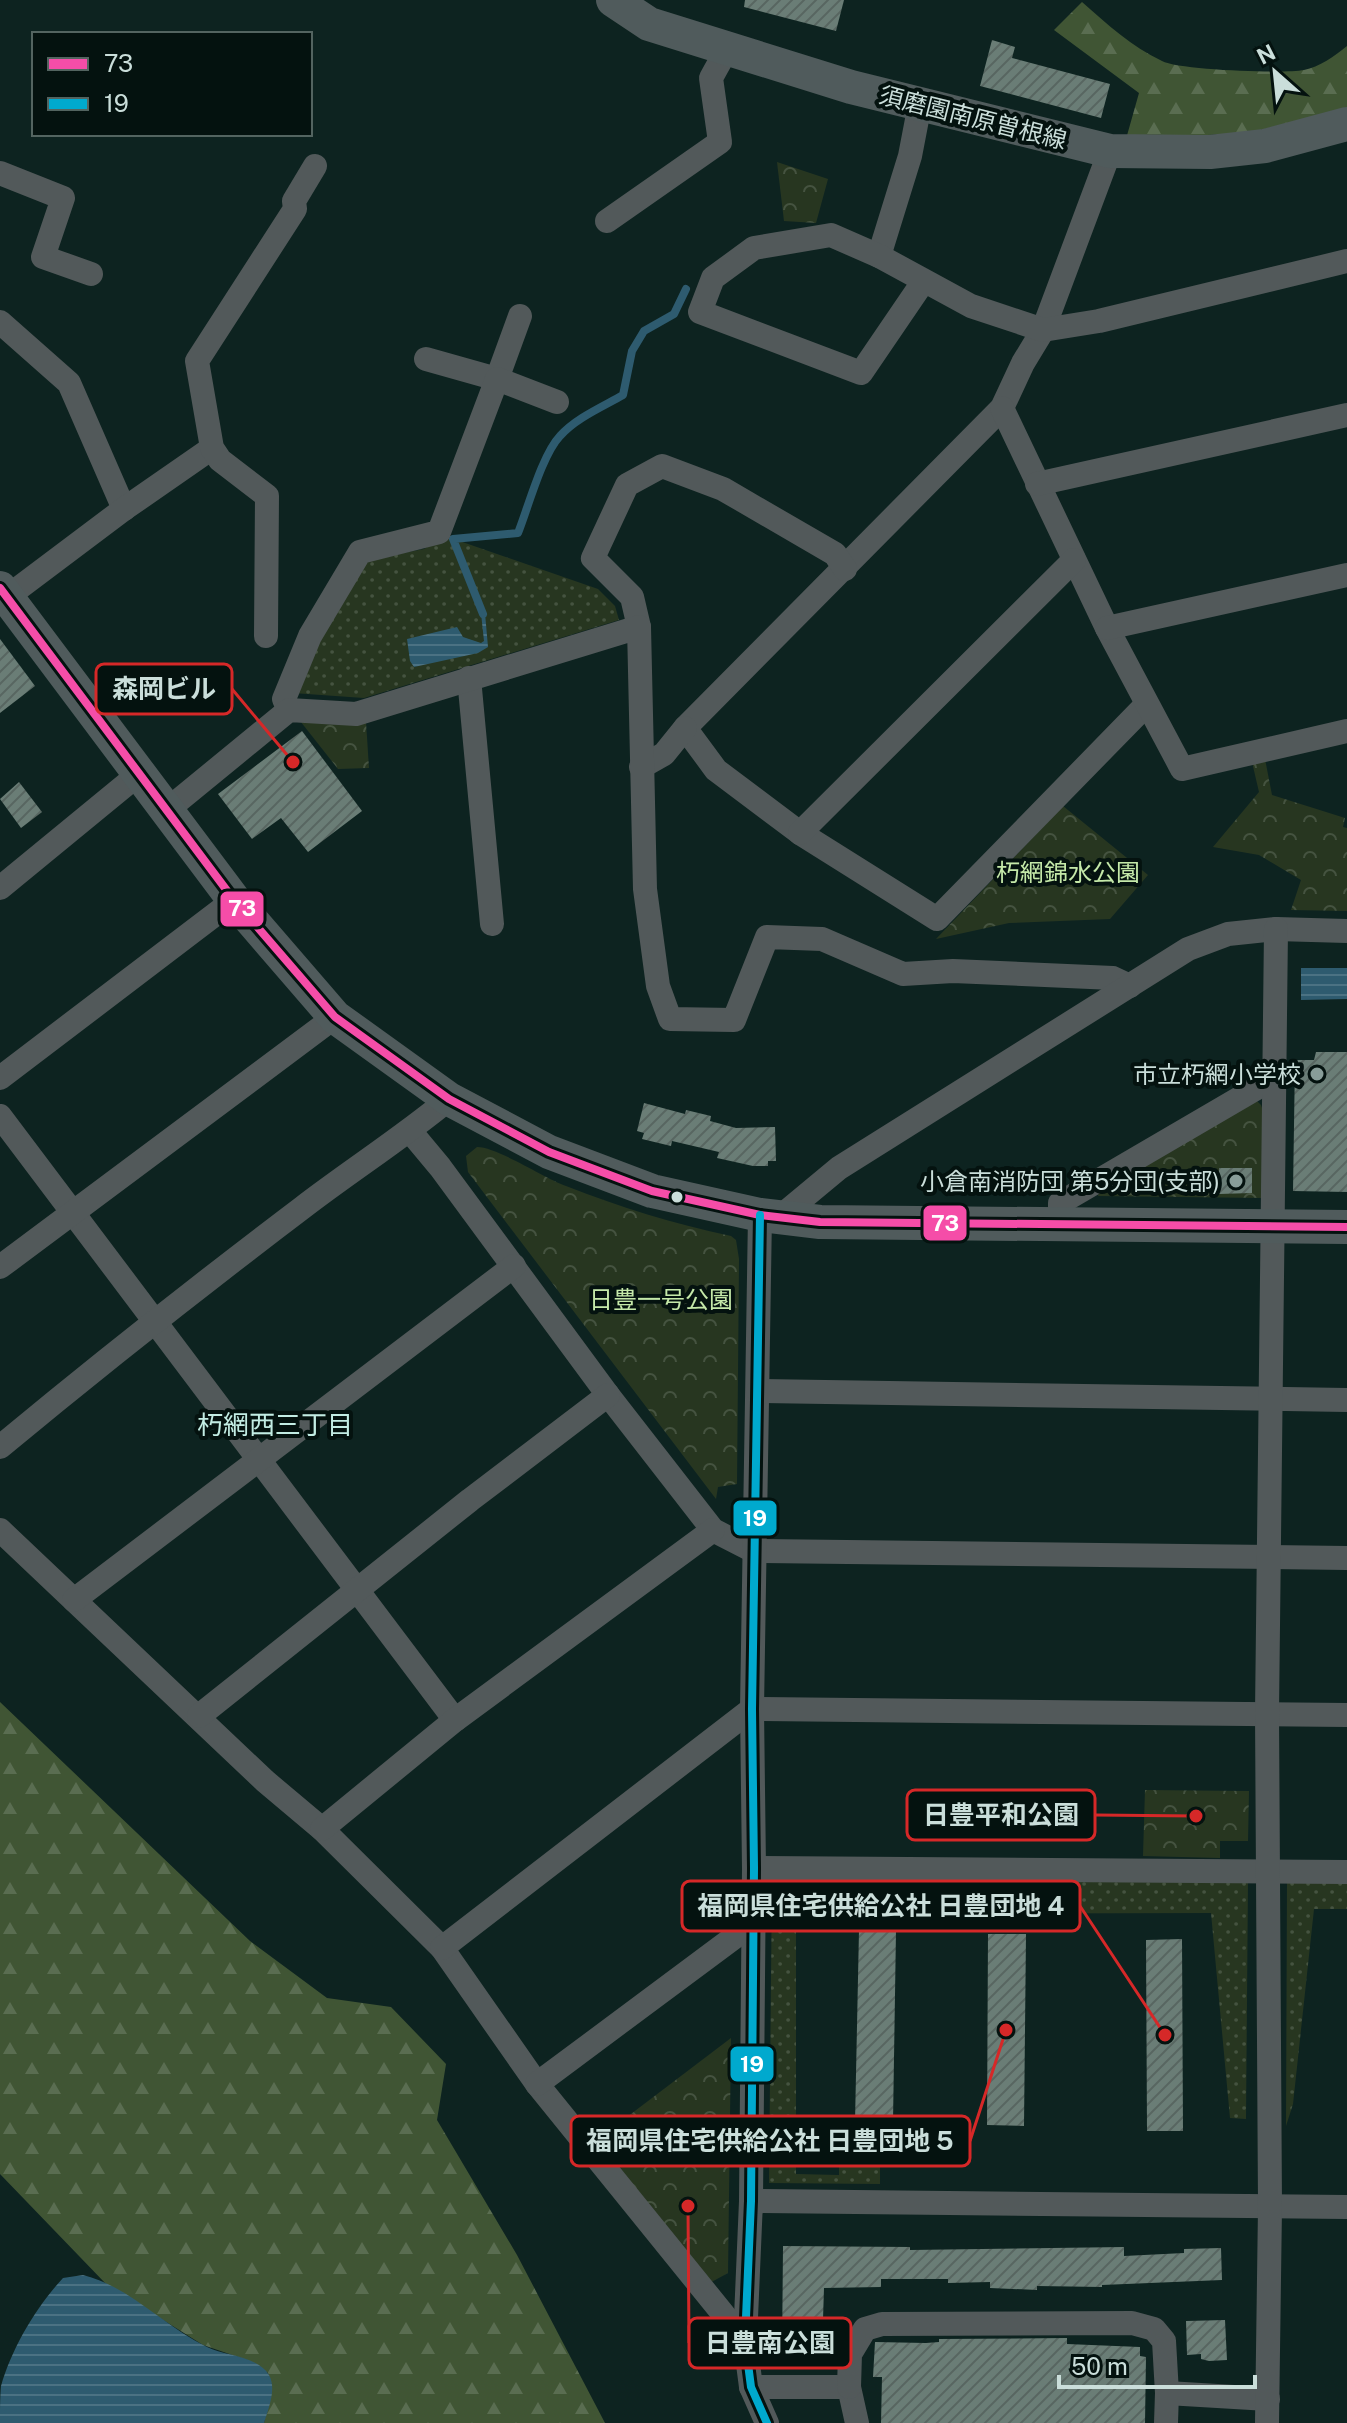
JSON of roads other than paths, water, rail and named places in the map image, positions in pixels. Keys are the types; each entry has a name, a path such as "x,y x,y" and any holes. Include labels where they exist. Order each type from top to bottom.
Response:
{"street":[{"name":"須磨園南原曽根線","path":"613,0 649,24 851,87 1110,151 1210,152 1265,146 1347,124"},
{"path":"607,221 720,142 711,78 727,49"},
{"path":"879,256 910,156 920,104"},
{"path":"641,767 664,754 685,728 1002,408 1043,330 1110,151"},
{"path":"266,636 267,496 220,460 212,448 197,361 295,209 294,201 315,166"},
{"path":"0,173 63,198 43,257 91,274"},
{"path":"923,282 861,373 700,312 713,278 754,248 831,235 879,256 971,306 1043,330 1099,321 1347,261"},
{"path":"289,710 284,699 310,636 360,552 439,532 520,316"},
{"path":"0,322 69,383 124,509"},
{"path":"426,359 497,379 557,402"},
{"path":"1002,408 1107,628 1182,769 1347,731"},
{"path":"1037,484 1347,415"},
{"path":"212,448 4,593 234,900 335,1017 449,1099 549,1152 618,1179 652,1191 770,1216 820,1222 1347,1227"},
{"path":"845,569 835,554 723,489 662,466 627,485 593,558 632,597 639,627 645,889 658,986 670,1019 734,1020 767,937 822,939 903,974 953,971 1113,978 1130,986"},
{"path":"800,833 1074,560"},
{"path":"1107,628 1347,575"},
{"path":"167,810 289,710 356,714 639,627"},
{"path":"469,678 492,924"},
{"path":"685,728 716,770 800,833 937,919 1146,705"},
{"path":"0,888 140,773"},
{"path":"0,1078 234,900"},
{"path":"1167,2393 1267,2411 1270,2207 1267,1713 1276,929"},
{"path":"770,1216 839,1168 1188,949 1228,934 1276,929 1347,931"},
{"path":"0,1267 335,1017"},
{"path":"1060,1223 1060,1203 1274,1078"},
{"path":"0,1447 154,1320 449,1099"},
{"path":"0,1116 455,1720"},
{"path":"410,1131 713,1530 754,1551 1347,1558"},
{"path":"767,2423 751,2387 745,2341 751,2201 754,1551 758,1391 770,1216"},
{"path":"74,1600 514,1266"},
{"path":"758,1391 1347,1400"},
{"path":"199,1716 608,1395"},
{"path":"0,1530 265,1781 322,1829 442,1948 537,2084 745,2341"},
{"path":"322,1829 455,1720 713,1530"},
{"path":"442,1948 752,1709 1347,1715"},
{"path":"754,1868 1347,1872"},
{"path":"537,2084 752,1924"},
{"path":"751,2201 1347,2207"},
{"path":"857,2423 849,2387 850,2354 865,2329 882,2324 1132,2323 1154,2329 1164,2341 1166,2423"},
{"path":"751,2387 849,2387"}],"water":[{"path":"481,613 485,613 488,647 478,653 414,667 410,661 407,639 457,627 463,637 481,643 484,641"},
{"path":"1301,968 1347,968 1347,999 1301,1000"},
{"path":"83,2275 116,2288 207,2347 249,2360 264,2369 272,2386 264,2423 0,2423 1,2386 26,2329 63,2278"}],"waterway":[{"path":"483,614 453,539 518,533 541,468 553,445 574,424 623,395 632,351 644,331 674,314 686,289"}],"place":[{"name":"森岡ビル","path":"293,762"},
{"name":"市立朽網小学校","path":"1317,1074"},
{"name":"小倉南消防団 第5分団(支部)","path":"1236,1181"},
{"name":"日豊平和公園","path":"1196,1816"},
{"name":"福岡県住宅供給公社 日豊団地 5","path":"1006,2030"},
{"name":"福岡県住宅供給公社 日豊団地 4","path":"1165,2035"},
{"name":"日豊南公園","path":"688,2206"}],"district":[{"name":"朽網西三丁目","path":"275,1424"}],"park label":[{"name":"朽網錦水公園","path":"1068,872"},
{"name":"日豊一号公園","path":"661,1299"}]}
